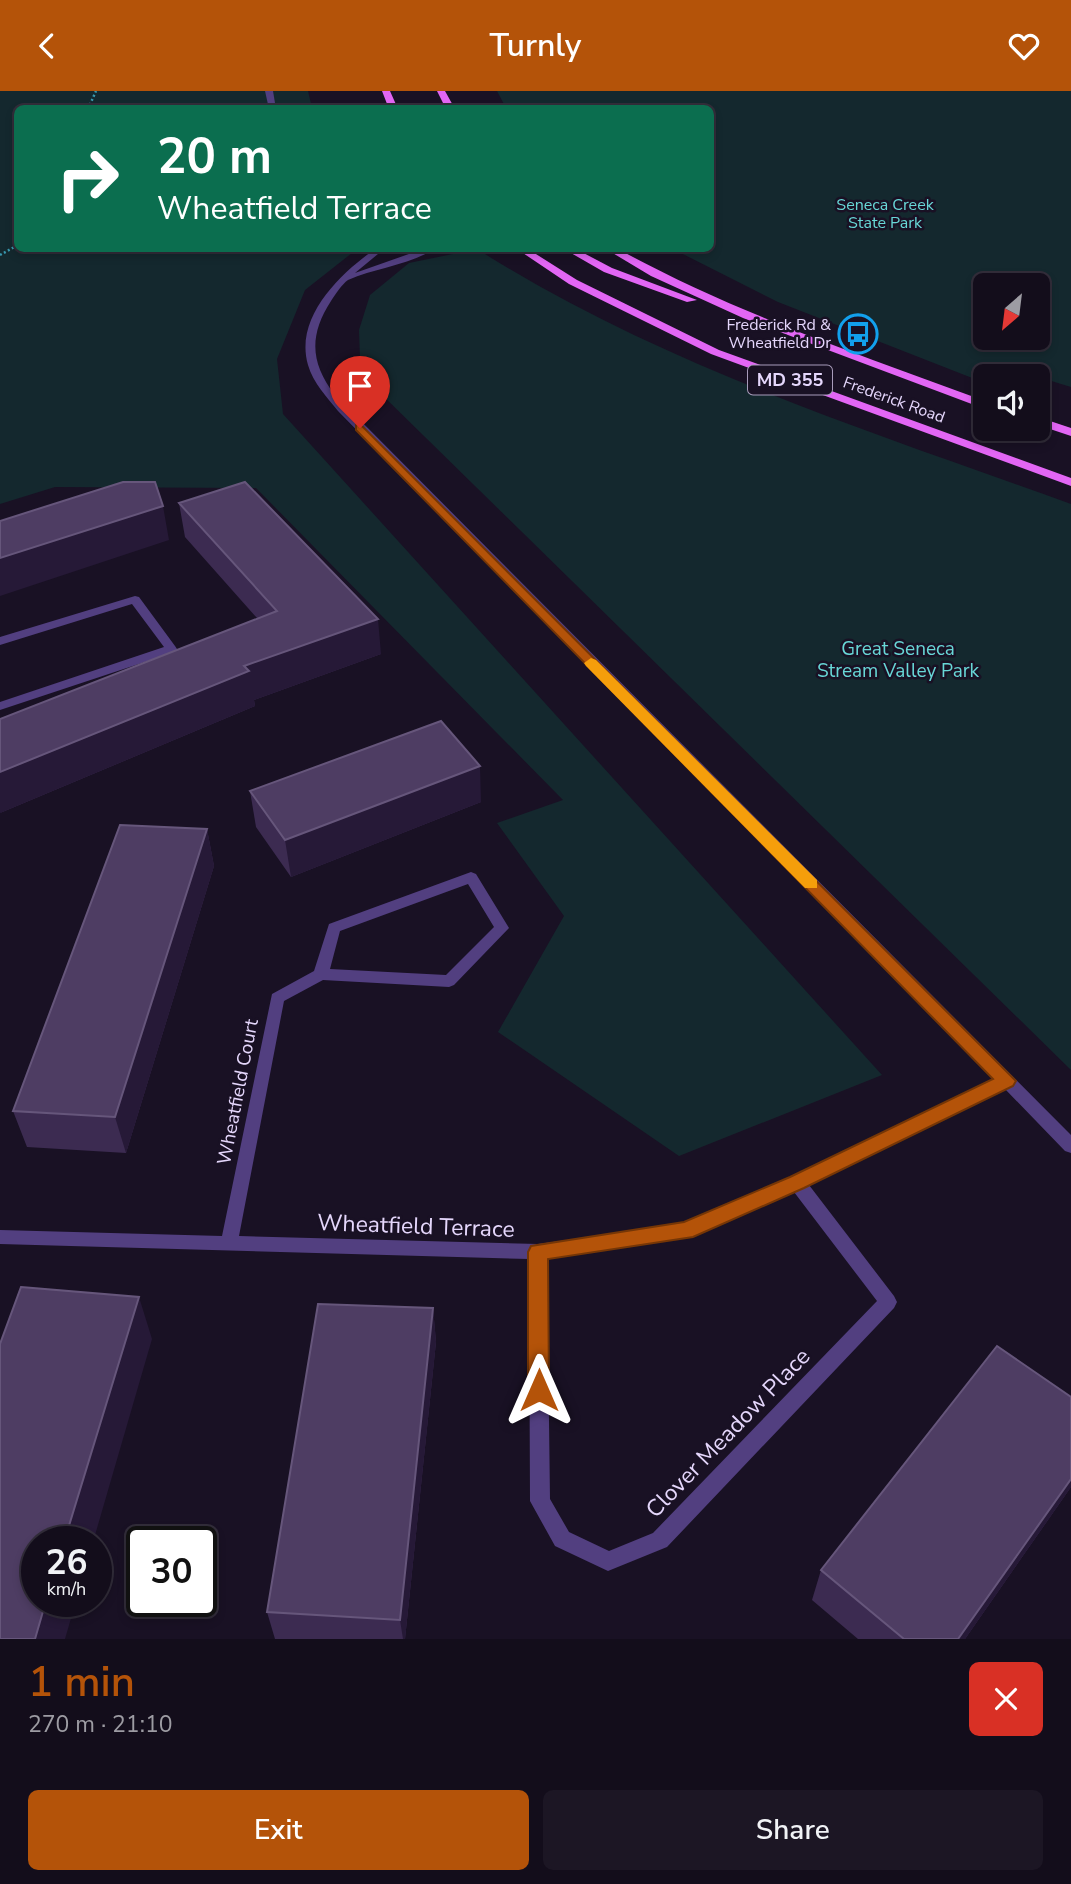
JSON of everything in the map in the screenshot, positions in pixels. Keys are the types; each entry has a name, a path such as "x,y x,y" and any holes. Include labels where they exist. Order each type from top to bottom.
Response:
{"main road":[{"name":"Frederick Road","path":"527,252 573,282 715,352 1071,482"},
{"path":"575,252 608,270 810,340"},
{"name":"Frederick Road","path":"617,252 707,297 810,340 973,401"},
{"path":"1050,425 1071,432"}],"street":[{"path":"376,252 352,268 348,278 323,305 313,332 311,357 320,382 341,409 1071,1146"},
{"path":"348,278 422,252"},
{"path":"0,641 135,599 171,649 0,706"},
{"path":"471,877 502,928 449,981 321,974 334,927 471,877"},
{"name":"Wheatfield Court","path":"229,1243 277,998 321,974"},
{"name":"Wheatfield Terrace","path":"0,1237 538,1252 686,1231 797,1183 1007,1081"},
{"name":"Clover Meadow Place","path":"538,1252 540,1501 562,1539 608,1561 660,1539 888,1302 797,1183"}],"green space":[{"path":"0,91 308,91 311,105 14,105 14,252 353,252 305,290 277,359 283,414 882,1075 679,1156 498,1032 564,916 497,823 563,800 256,488 55,487 0,504"},
{"name":"Seneca Creek State Park","path":"497,91 1071,91 1071,387 1050,381 1050,364 973,364 973,378 778,302 679,252 714,252 714,105 504,105"},
{"name":"Great Seneca Stream Valley Park","path":"462,252 482,252 547,291 692,362 842,422 1071,504 1071,1070 375,388 360,358 359,330 370,295 409,263"}],"building":[{"path":"123,482 155,482 163,506 0,558 0,521"},
{"path":"245,482 378,619 244,666 249,671 0,772 0,719 277,611 179,503"},
{"path":"441,721 480,766 285,840 250,791"},
{"path":"120,825 207,829 115,1117 13,1111"},
{"path":"21,1287 139,1297 69,1526 21,1526 21,1617 41,1617 35,1639 0,1639 0,1344"},
{"path":"318,1304 433,1308 400,1620 267,1612"},
{"path":"997,1346 1071,1397 1071,1479 958,1639 904,1639 821,1570"}],"slow traffic":[{"path":"591,663 811,884"}],"place":[{"name":"Frederick Rd & Wheatfield Dr","path":"858,334"}],"route":[{"path":"360,428 1007,1081 797,1183 686,1231 538,1252 539,1390"}]}
